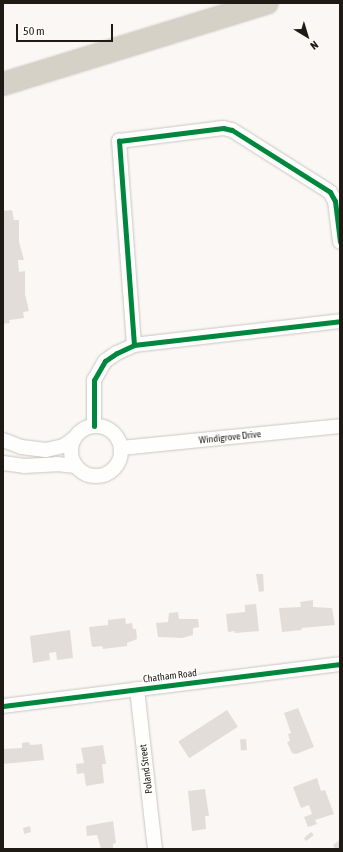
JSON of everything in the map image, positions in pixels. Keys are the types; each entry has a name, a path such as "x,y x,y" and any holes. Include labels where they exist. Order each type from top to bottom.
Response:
{"highway":[{"path":"3,84 267,3"}],"street":[{"path":"134,345 119,141 223,128 232,130 330,192 335,201 340,242"},
{"path":"94,426 93,396 98,370 105,361 134,345 340,321"},
{"path":"3,440 21,447 46,450 64,446 86,428 94,426 112,432 121,448 117,464 105,474 89,475 76,466 57,464 24,466 3,463"},
{"name":"Windigrove Drive","path":"121,448 340,426"},
{"path":"73,440 71,453 76,466"},
{"name":"Chatham Road","path":"3,706 340,664"},
{"name":"Poland Street","path":"137,689 156,849"}],"building":[{"path":"12,210 14,220 19,220 19,242 24,260 18,260 19,272 25,271 25,294 29,311 23,312 24,318 9,320 10,323 3,324 3,211"},
{"path":"256,574 263,574 264,591 259,592"},
{"path":"313,600 313,607 332,608 335,625 301,628 302,630 282,632 279,608 301,607 300,602"},
{"path":"256,604 259,631 235,633 235,631 228,632 226,614 245,612 245,605"},
{"path":"178,612 179,619 198,619 199,627 193,628 193,635 182,638 158,637 156,623 168,622 169,613"},
{"path":"125,618 126,624 132,623 133,629 136,629 137,639 127,643 127,646 103,649 102,646 92,647 89,627 108,625 108,620"},
{"path":"70,630 73,658 57,660 56,652 49,653 50,660 33,663 30,636"},
{"path":"298,708 314,747 296,754 292,753 287,742 290,741 288,734 291,733 284,713"},
{"path":"227,710 238,727 189,758 178,742"},
{"path":"246,739 247,750 241,750 240,740"},
{"path":"29,742 30,745 42,744 44,760 3,764 3,749 22,748 22,743"},
{"path":"103,745 106,764 102,764 104,783 86,786 84,773 77,774 76,764 84,763 81,748"},
{"path":"317,778 321,791 325,790 334,814 315,820 317,824 308,827 304,817 312,814 309,805 301,808 293,787"},
{"path":"205,789 209,816 205,816 206,829 192,831 188,791"},
{"path":"113,821 116,843 113,844 113,849 101,849 97,835 87,836 86,826"},
{"path":"30,826 31,832 24,834 23,828"},
{"path":"311,832 314,835 306,841 304,838"},
{"path":"340,840 340,849 335,849 333,845"}],"cycle path":[{"path":"134,345 119,141 223,128 232,130 330,192 335,201 340,242"},
{"path":"94,426 94,380 105,361 117,353 134,345 340,321"},
{"path":"3,706 340,664"}]}
